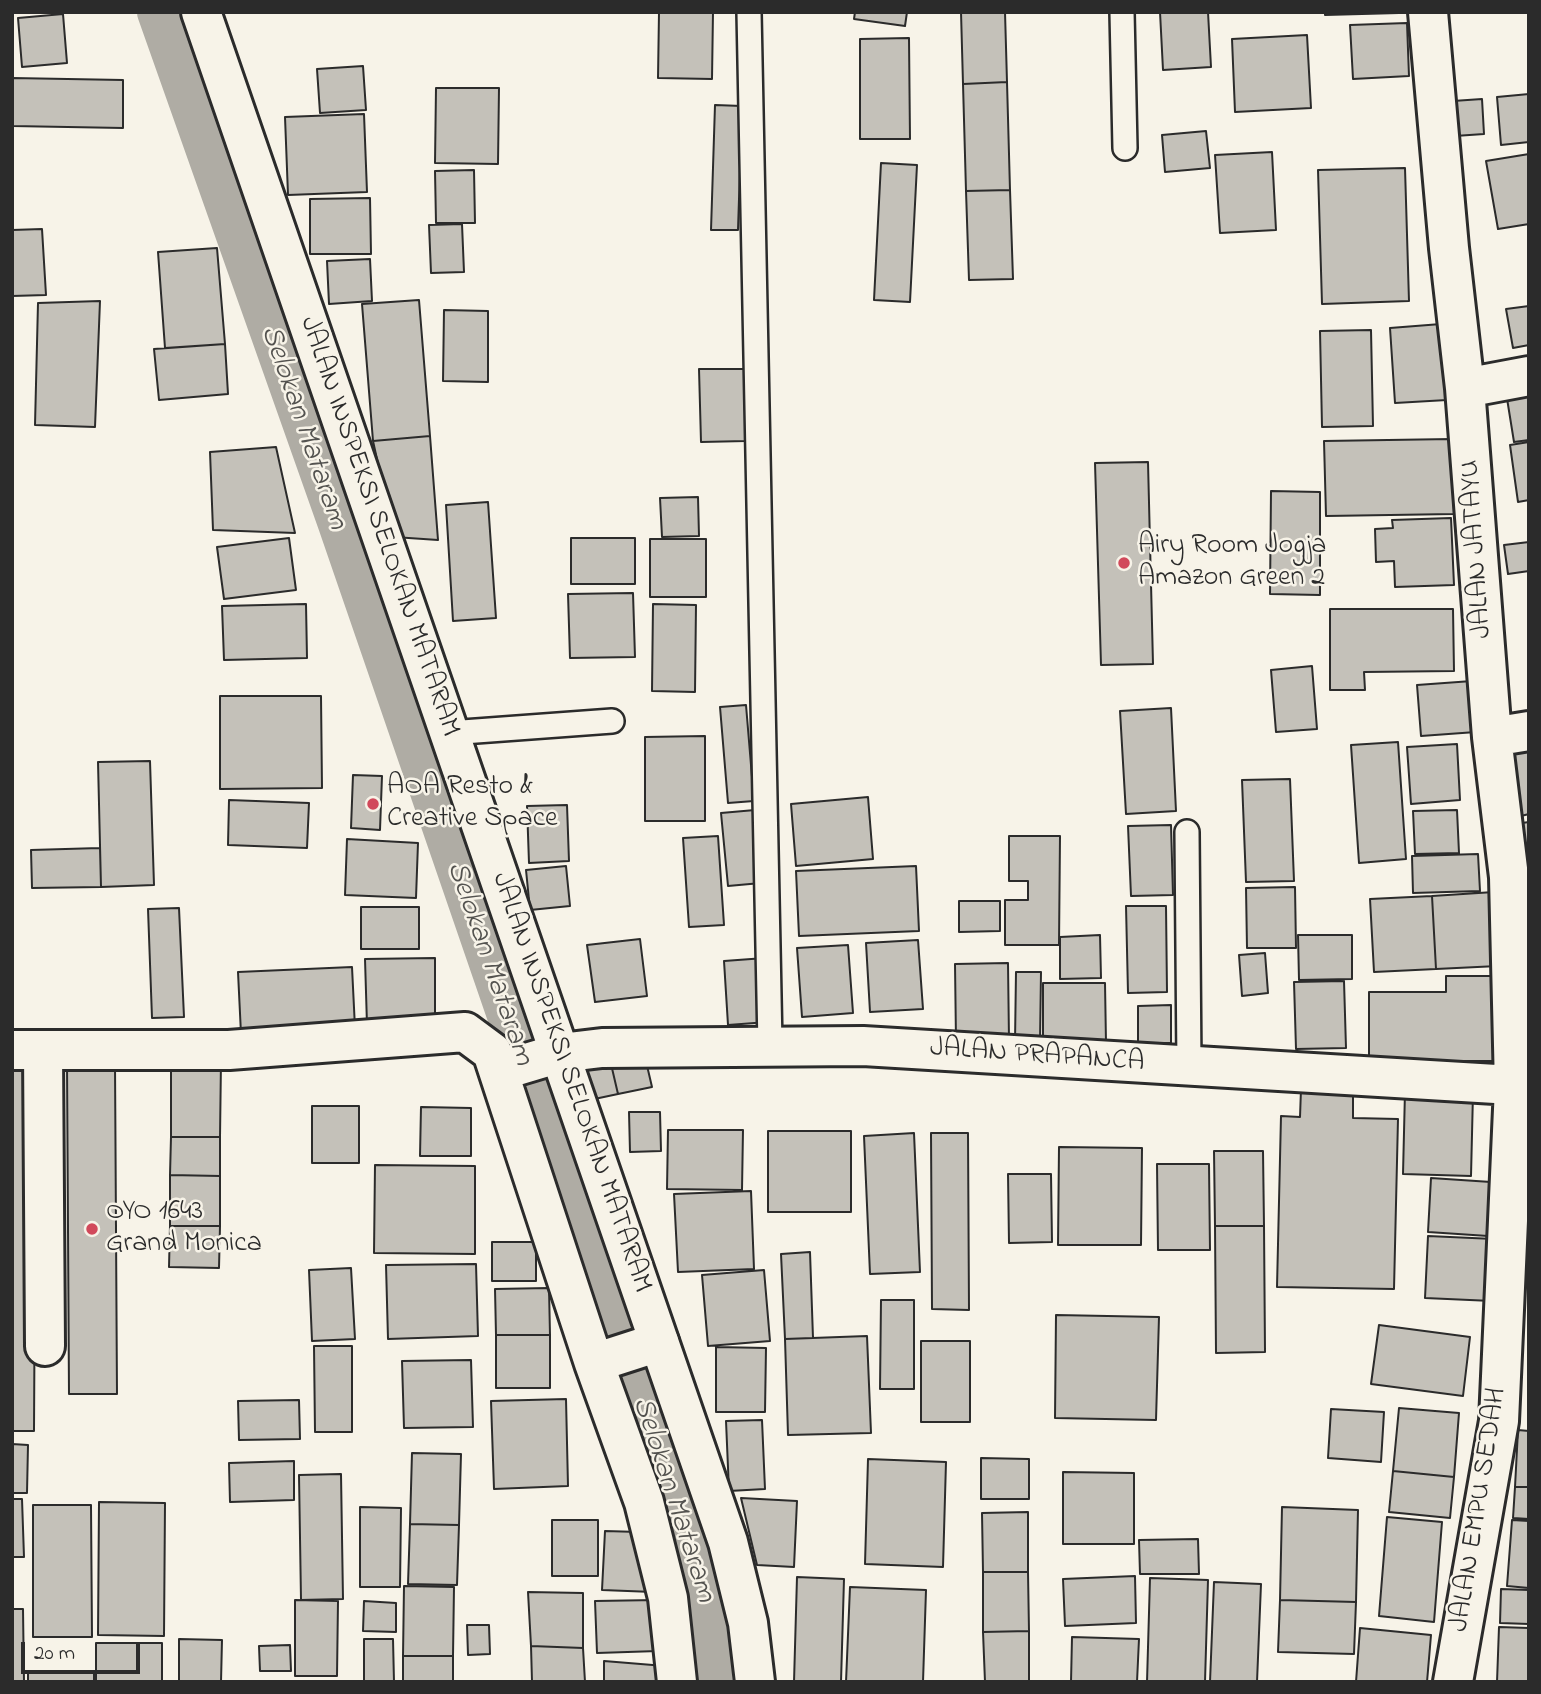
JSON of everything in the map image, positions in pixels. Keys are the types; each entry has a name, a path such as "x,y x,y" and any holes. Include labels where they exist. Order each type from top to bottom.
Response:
{"street":[{"name":"JALAN INSPEKSI SELOKAN MATARAM","path":"201,12 449,733 527,1063 627,1352 728,1542 748,1623 755,1682"},
{"name":"JALAN JATAYU","path":"1428,12 1449,248 1465,388 1511,734 1509,877 1522,1086"},
{"path":"1465,388 1529,376"},
{"path":"46,1346 27,1050 229,1050 465,1032 492,1052 527,1063 627,1352 647,1514 668,1598 677,1682"},
{"name":"JALAN PRAPANCA","path":"527,1063 602,1048 863,1045 1522,1086"},
{"name":"JALAN EMPU SEDAH","path":"1453,1682 1499,1421 1522,1086"}],"lane":[{"path":"749,12 770,1045"},
{"path":"1122,12 1125,148"},
{"path":"449,733 612,722"},
{"path":"1187,832 1189,1066"}],"building":[{"path":"659,12 713,12 712,79 658,78"},
{"path":"855,12 907,12 905,26 854,19"},
{"path":"961,12 1005,12 1007,82 963,84"},
{"path":"1160,12 1208,12 1211,67 1163,70"},
{"path":"1325,12 1399,12 1399,13 1325,15"},
{"path":"63,14 67,63 22,67 18,18"},
{"path":"1407,23 1409,76 1353,79 1350,25"},
{"path":"1307,35 1311,108 1235,112 1232,39"},
{"path":"909,38 910,139 860,139 860,39"},
{"path":"363,66 366,110 320,113 317,69"},
{"path":"12,78 123,80 123,128 12,126"},
{"path":"1007,82 1010,190 966,191 963,84"},
{"path":"436,88 499,88 498,164 435,163"},
{"path":"1529,94 1529,142 1501,145 1497,97"},
{"path":"1482,99 1484,134 1455,136 1453,101"},
{"path":"715,105 742,106 738,230 711,230"},
{"path":"364,114 367,192 288,195 285,117"},
{"path":"1206,131 1210,168 1165,172 1162,135"},
{"path":"1272,152 1276,230 1220,233 1215,155"},
{"path":"1529,154 1529,224 1498,229 1486,161"},
{"path":"881,163 917,165 910,302 874,300"},
{"path":"1405,168 1409,301 1322,304 1318,170"},
{"path":"474,170 475,223 436,223 435,171"},
{"path":"1010,190 1013,279 969,280 966,191"},
{"path":"370,198 371,254 310,254 310,199"},
{"path":"462,224 464,272 431,273 429,225"},
{"path":"42,229 46,295 12,296 12,230"},
{"path":"217,248 225,344 165,348 158,252"},
{"path":"370,259 372,301 329,304 327,261"},
{"path":"419,300 430,436 373,441 362,304"},
{"path":"100,301 95,427 35,425 38,303"},
{"path":"1529,306 1529,345 1513,348 1506,309"},
{"path":"444,310 488,311 488,382 443,381"},
{"path":"1441,324 1447,400 1395,403 1390,328"},
{"path":"1371,330 1373,426 1322,427 1320,331"},
{"path":"225,344 228,394 159,400 154,349"},
{"path":"699,369 745,369 746,441 701,442"},
{"path":"1529,382 1529,440 1514,442 1505,386"},
{"path":"430,436 438,540 394,537 373,441"},
{"path":"1452,439 1454,514 1326,516 1324,441"},
{"path":"1529,442 1529,500 1518,502 1510,445"},
{"path":"276,447 295,533 213,530 210,452"},
{"name":"Airy Room Jogja Amazon Green 2","path":"1148,462 1153,664 1101,665 1095,463"},
{"path":"1271,491 1320,492 1320,595 1270,594"},
{"path":"698,497 699,536 662,537 660,498"},
{"path":"488,502 496,618 453,621 446,505"},
{"path":"1451,518 1454,585 1395,587 1394,561 1376,562 1375,529 1393,528 1392,520"},
{"path":"289,538 296,590 224,599 217,547"},
{"path":"571,538 635,538 635,584 571,584"},
{"path":"650,539 706,539 706,597 650,597"},
{"path":"1529,542 1529,571 1508,574 1504,545"},
{"path":"633,593 635,657 570,658 568,594"},
{"path":"306,604 307,658 224,660 222,606"},
{"path":"653,604 696,605 695,692 652,691"},
{"path":"1330,609 1453,609 1454,671 1364,672 1365,690 1330,690"},
{"path":"1312,666 1317,729 1276,732 1271,670"},
{"path":"1472,681 1476,732 1421,736 1417,685"},
{"path":"220,696 321,696 322,788 220,789"},
{"path":"746,705 754,801 728,803 720,707"},
{"path":"1171,708 1176,811 1126,814 1120,711"},
{"path":"705,736 705,821 645,821 645,737"},
{"path":"1529,736 1529,814 1521,816 1509,739"},
{"path":"1398,742 1406,859 1359,863 1351,745"},
{"path":"1457,744 1460,800 1411,804 1407,747"},
{"path":"150,761 154,885 101,887 98,762"},
{"path":"353,775 382,776 380,830 351,828"},
{"path":"1290,779 1294,881 1246,882 1242,780"},
{"path":"868,797 873,859 796,866 791,804"},
{"path":"229,800 309,803 307,848 228,845"},
{"path":"567,805 569,861 529,863 527,806"},
{"path":"755,810 761,883 728,886 721,813"},
{"path":"1457,810 1459,853 1415,854 1413,811"},
{"path":"1529,822 1529,867 1514,870 1508,825"},
{"path":"1171,825 1173,895 1131,896 1128,826"},
{"path":"718,836 724,925 689,927 683,838"},
{"path":"1009,836 1060,836 1059,945 1005,945 1005,900 1028,900 1028,881 1009,881"},
{"path":"347,839 418,843 416,898 345,895"},
{"path":"100,848 101,887 32,888 31,850"},
{"path":"1478,854 1480,891 1413,893 1412,856"},
{"path":"566,866 570,906 530,910 526,870"},
{"path":"916,866 919,931 799,936 796,871"},
{"path":"1295,887 1296,948 1247,948 1246,888"},
{"path":"1494,892 1498,966 1436,969 1432,896"},
{"path":"1432,896 1436,969 1374,972 1370,899"},
{"path":"959,901 1000,901 1000,931 959,932"},
{"path":"1126,906 1166,906 1167,992 1128,993"},
{"path":"361,907 419,907 419,949 361,949"},
{"path":"179,908 184,1017 152,1018 148,909"},
{"path":"1100,935 1101,978 1060,979 1060,937"},
{"path":"1298,935 1352,935 1352,979 1299,980"},
{"path":"640,939 647,996 595,1002 587,945"},
{"path":"918,940 923,1009 870,1012 866,943"},
{"path":"848,945 853,1013 802,1017 797,948"},
{"path":"1265,953 1268,993 1242,996 1239,955"},
{"path":"435,958 435,1025 367,1025 365,959"},
{"path":"765,958 768,1022 728,1025 724,961"},
{"path":"1008,963 1009,1040 956,1041 955,964"},
{"path":"352,967 355,1028 241,1034 238,972"},
{"path":"1016,972 1041,972 1040,1042 1015,1042"},
{"path":"1446,976 1498,976 1498,1061 1369,1061 1369,992 1446,992"},
{"path":"1344,981 1346,1048 1296,1049 1294,982"},
{"path":"1043,983 1105,983 1106,1043 1043,1042"},
{"path":"1171,1005 1171,1043 1138,1043 1138,1006"},
{"path":"645,1057 652,1087 618,1094 611,1064"},
{"path":"171,1059 221,1060 220,1137 171,1137"},
{"name":"OYO 1643 Grand Monica","path":"67,1063 115,1063 117,1394 69,1394"},
{"path":"611,1064 618,1094 585,1101 578,1071"},
{"path":"12,1068 36,1068 34,1431 12,1431"},
{"path":"1301,1089 1353,1090 1353,1118 1398,1119 1394,1289 1277,1287 1281,1116 1300,1117"},
{"path":"1405,1091 1473,1093 1471,1176 1403,1174"},
{"path":"312,1106 359,1106 359,1163 312,1163"},
{"path":"421,1107 471,1108 471,1156 420,1156"},
{"path":"629,1112 660,1112 661,1151 630,1152"},
{"path":"668,1130 743,1130 742,1190 667,1189"},
{"path":"768,1131 851,1131 851,1212 768,1212"},
{"path":"914,1133 920,1272 870,1274 864,1136"},
{"path":"931,1133 968,1133 969,1310 932,1309"},
{"path":"171,1137 220,1137 220,1176 170,1175"},
{"path":"1059,1147 1142,1148 1141,1245 1058,1245"},
{"path":"1214,1151 1263,1151 1264,1226 1215,1226"},
{"path":"1157,1164 1209,1164 1210,1250 1158,1250"},
{"path":"375,1165 475,1166 475,1254 374,1253"},
{"path":"1008,1174 1051,1174 1052,1242 1009,1243"},
{"path":"170,1175 220,1176 220,1226 170,1226"},
{"path":"1431,1178 1491,1182 1488,1236 1428,1232"},
{"path":"751,1191 754,1269 678,1272 674,1194"},
{"path":"170,1226 220,1226 219,1268 169,1267"},
{"path":"1215,1226 1264,1226 1265,1352 1216,1353"},
{"path":"1428,1236 1494,1239 1492,1301 1425,1298"},
{"path":"492,1242 536,1242 536,1281 492,1281"},
{"path":"810,1252 813,1338 785,1339 781,1254"},
{"path":"476,1264 478,1336 388,1339 386,1265"},
{"path":"351,1268 355,1339 312,1341 309,1270"},
{"path":"764,1270 770,1341 708,1346 702,1275"},
{"path":"549,1288 550,1335 496,1335 495,1289"},
{"path":"881,1300 914,1300 914,1389 880,1389"},
{"path":"1056,1315 1159,1317 1156,1420 1055,1418"},
{"path":"1379,1325 1470,1337 1463,1396 1371,1384"},
{"path":"496,1335 550,1335 550,1388 496,1388"},
{"path":"867,1336 871,1433 788,1435 785,1339"},
{"path":"921,1341 970,1341 970,1422 921,1422"},
{"path":"314,1346 352,1346 352,1432 315,1432"},
{"path":"716,1347 766,1348 765,1412 716,1412"},
{"path":"471,1360 473,1427 404,1428 402,1361"},
{"path":"566,1399 568,1486 494,1489 491,1401"},
{"path":"299,1400 300,1439 239,1440 238,1401"},
{"path":"1399,1408 1459,1413 1454,1477 1393,1471"},
{"path":"1331,1409 1384,1412 1381,1462 1328,1458"},
{"path":"762,1420 765,1489 729,1491 726,1421"},
{"path":"1518,1430 1529,1431 1529,1487 1515,1487"},
{"path":"12,1444 28,1445 27,1493 12,1493"},
{"path":"412,1453 461,1454 459,1525 410,1524"},
{"path":"981,1458 1029,1459 1029,1499 981,1499"},
{"path":"868,1459 946,1462 943,1567 865,1564"},
{"path":"294,1461 294,1500 230,1502 229,1463"},
{"path":"1393,1471 1454,1477 1450,1518 1389,1512"},
{"path":"1063,1472 1134,1473 1134,1544 1063,1544"},
{"path":"341,1474 343,1599 301,1600 299,1475"},
{"path":"1515,1487 1529,1487 1529,1519 1513,1518"},
{"path":"741,1498 797,1501 794,1567 757,1565"},
{"path":"12,1499 22,1499 24,1557 12,1557"},
{"path":"99,1502 165,1503 164,1636 98,1635"},
{"path":"33,1505 91,1505 92,1637 33,1637"},
{"path":"360,1507 401,1508 400,1587 360,1587"},
{"path":"1282,1507 1358,1510 1356,1602 1280,1600"},
{"path":"1028,1512 1028,1572 983,1572 982,1513"},
{"path":"1387,1517 1442,1522 1434,1622 1379,1616"},
{"path":"552,1520 598,1520 598,1576 552,1576"},
{"path":"1512,1520 1529,1521 1529,1588 1507,1586"},
{"path":"410,1524 459,1525 457,1585 408,1584"},
{"path":"605,1531 639,1532 653,1592 602,1590"},
{"path":"1198,1539 1199,1574 1140,1574 1139,1540"},
{"path":"983,1572 1028,1572 1029,1631 983,1632"},
{"path":"1135,1576 1136,1623 1065,1626 1063,1579"},
{"path":"797,1577 844,1579 841,1682 794,1682"},
{"path":"1150,1578 1208,1580 1205,1682 1147,1682"},
{"path":"1214,1582 1261,1584 1257,1682 1210,1682"},
{"path":"404,1586 454,1587 453,1656 403,1656"},
{"path":"850,1587 926,1590 923,1682 846,1682"},
{"path":"1501,1589 1529,1590 1529,1624 1500,1623"},
{"path":"528,1592 583,1593 583,1648 531,1646"},
{"path":"295,1600 338,1601 337,1676 295,1676"},
{"path":"657,1600 658,1651 597,1653 595,1601"},
{"path":"1280,1600 1356,1602 1354,1654 1278,1652"},
{"path":"364,1601 396,1603 396,1632 363,1631"},
{"path":"12,1609 23,1609 24,1682 12,1682"},
{"path":"467,1625 489,1625 490,1654 468,1655"},
{"path":"1499,1627 1529,1628 1529,1682 1497,1682"},
{"path":"1360,1628 1431,1635 1427,1682 1356,1682"},
{"path":"1029,1631 1029,1682 985,1682 983,1632"},
{"path":"1072,1637 1139,1639 1137,1682 1071,1682"},
{"path":"179,1639 222,1640 221,1682 179,1682"},
{"path":"364,1639 393,1639 394,1682 364,1682"},
{"path":"96,1643 162,1643 162,1682 96,1682"},
{"path":"290,1645 291,1671 260,1671 259,1646"},
{"path":"531,1646 583,1648 585,1682 532,1682"},
{"path":"403,1656 453,1656 453,1682 403,1682"},
{"path":"604,1661 665,1666 664,1682 604,1682"},
{"path":"28,1672 94,1673 94,1682 28,1682"}],"waterway":[{"name":"Selokan Mataram","path":"158,12 339,524 707,1594 712,1682"}],"place":[{"name":"Airy Room Jogja Amazon Green 2","path":"1124,563"},
{"name":"AOA Resto & Creative Space","path":"373,804"},
{"name":"OYO 1643 Grand Monica","path":"92,1229"}]}
